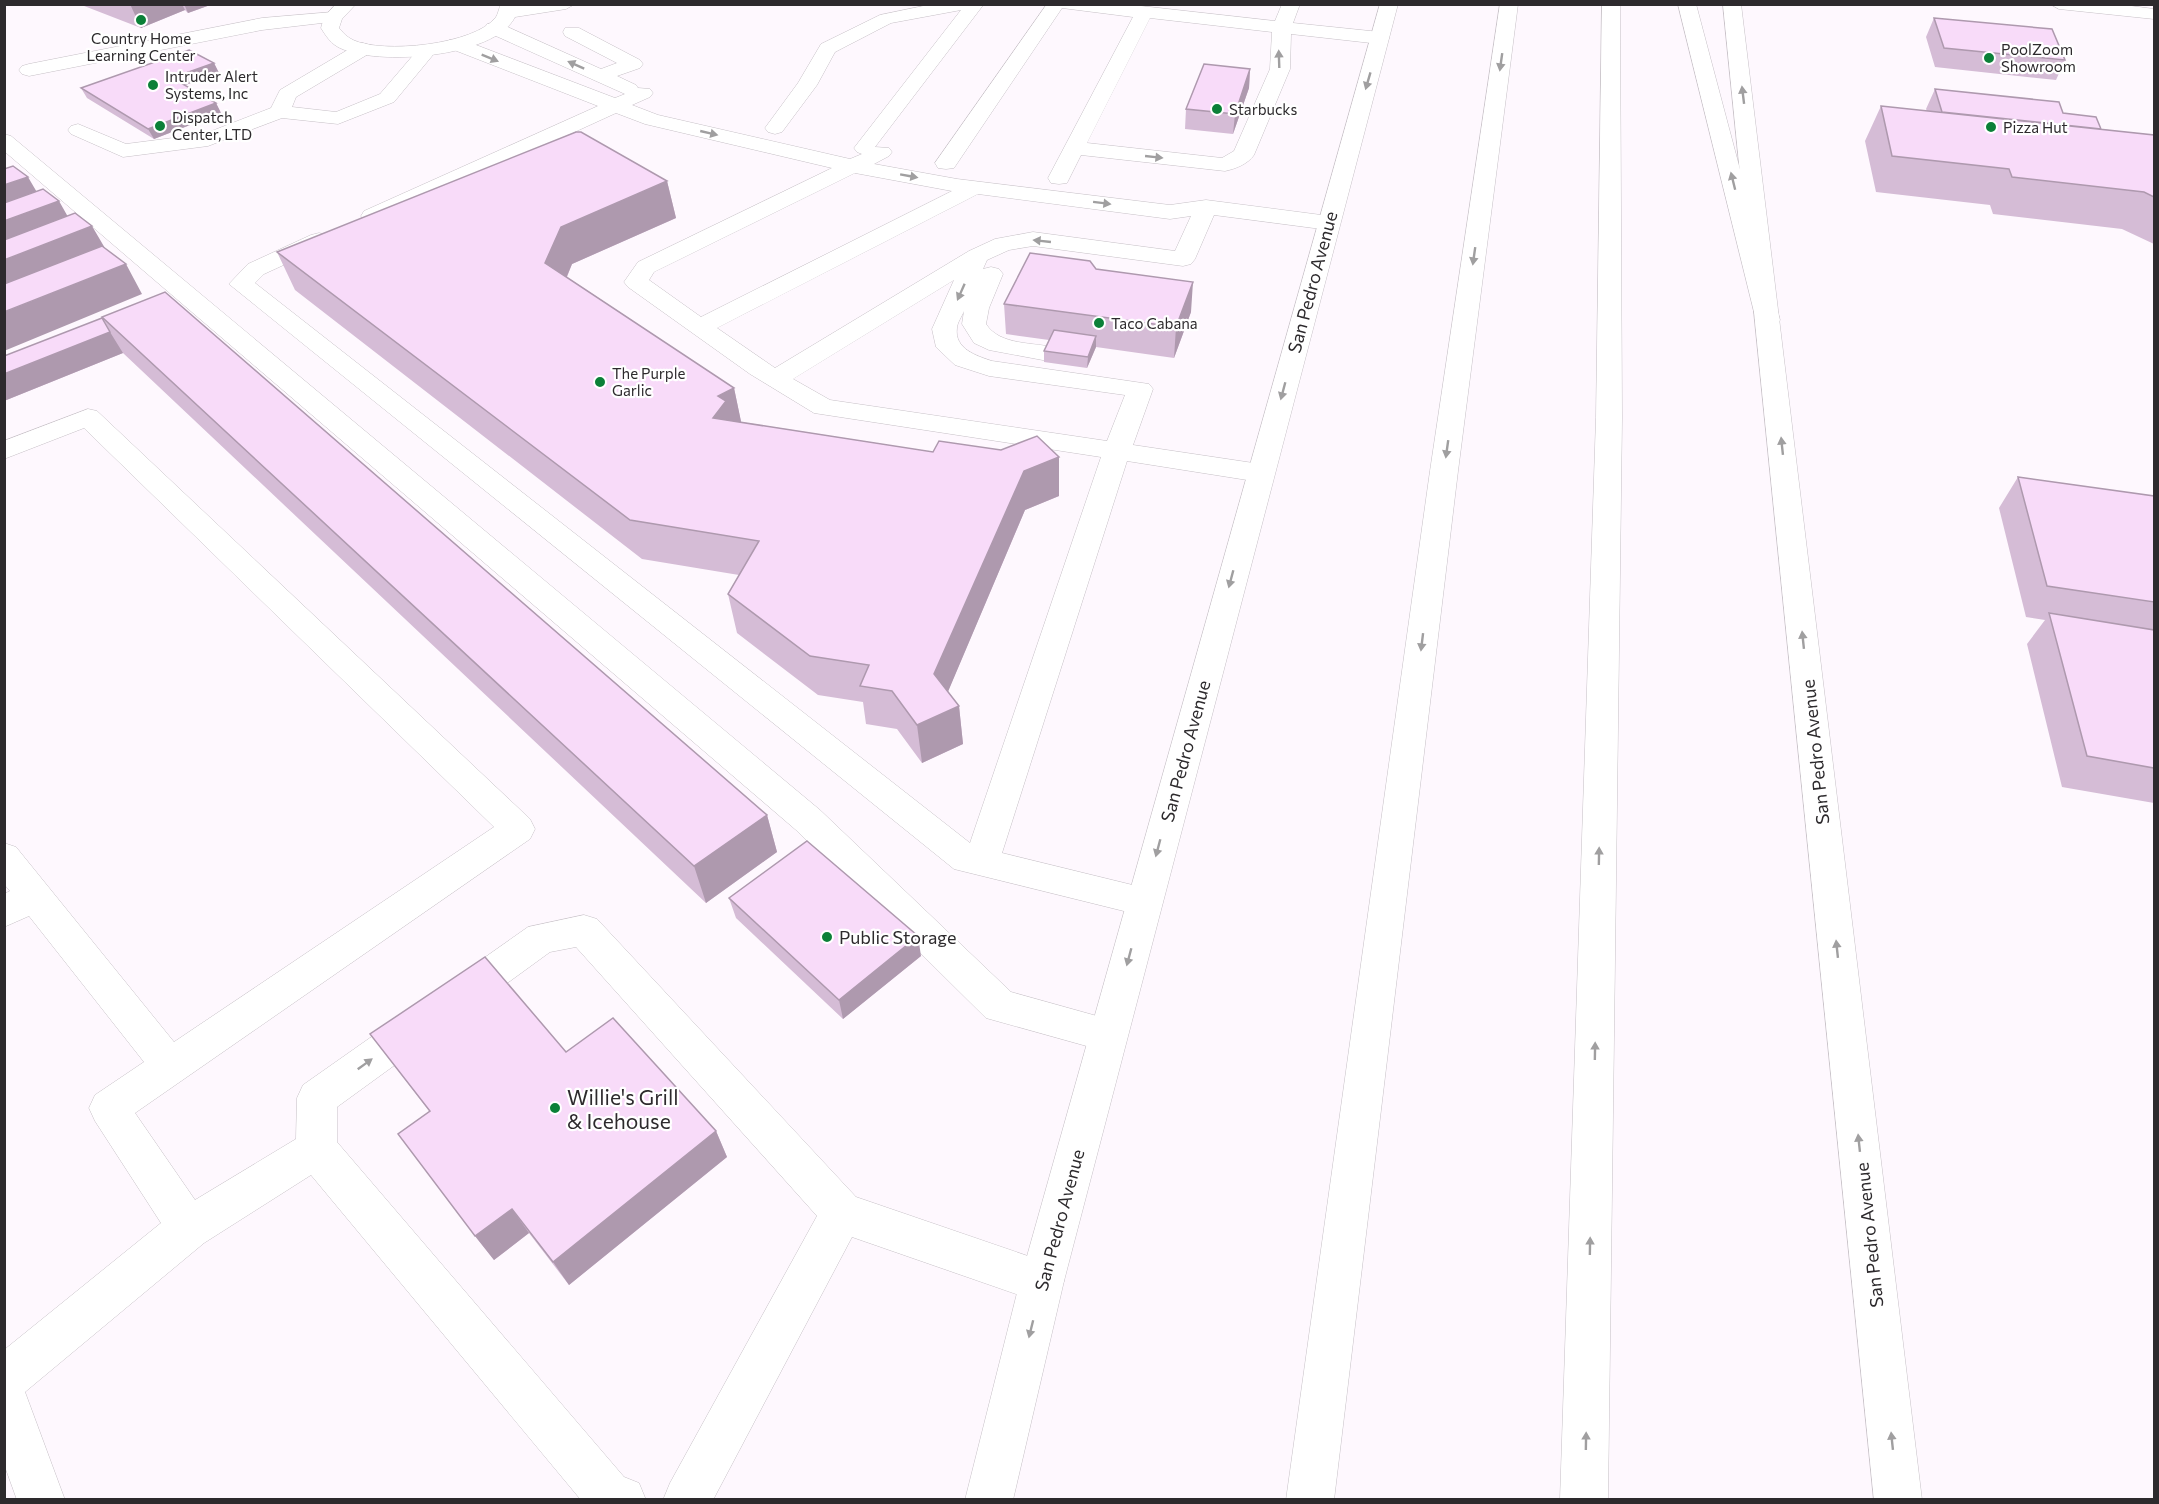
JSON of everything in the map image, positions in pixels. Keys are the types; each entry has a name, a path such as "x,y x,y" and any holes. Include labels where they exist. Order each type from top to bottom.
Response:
{"main road":[{"path":"340,11 330,28 336,38 363,49 399,52 428,50 456,44 494,28 510,8 567,4"},
{"path":"775,128 807,85 828,48 886,19 964,4"},
{"path":"975,4 868,153 646,267 636,282 775,379 823,407 1260,473"},
{"path":"946,163 1056,4"},
{"path":"1068,4 1380,38"},
{"path":"1075,148 1225,165 1243,155 1280,69 1279,50 1282,28 1291,4"},
{"name":"San Pedro Avenue","path":"988,1500 1042,1281 1389,4"},
{"path":"1310,1500 1444,471 1509,4"},
{"path":"1584,1500 1609,418 1611,4"},
{"path":"1687,4 1768,320"},
{"name":"San Pedro Avenue","path":"1732,4 1898,1500"},
{"path":"2059,4 2154,14"},
{"path":"29,70 233,20 262,24 340,11"},
{"path":"1059,178 1144,13"},
{"path":"494,28 630,90 654,96 615,106 256,269 241,284 966,860 1144,901"},
{"path":"572,32 633,64 600,76"},
{"path":"456,44 652,120 868,153 1170,212 1206,207 1329,223"},
{"path":"280,111 287,94 363,49"},
{"path":"78,130 123,151 208,140 280,111 338,118 387,98 428,50"},
{"path":"753,122 797,133"},
{"path":"4,140 13,158 49,177 66,205 175,298 808,820 999,1006 1108,1035"},
{"path":"924,159 946,163 973,174 1059,178 1176,194 1206,207"},
{"path":"699,327 973,174"},
{"path":"27,185 49,177"},
{"path":"775,379 977,256 1003,244 1033,239 1184,259 1206,207"},
{"path":"1003,244 977,308 974,324 983,338 998,345 1048,353"},
{"path":"977,256 944,329 948,347 964,360 989,368 1140,389"},
{"path":"1091,359 1101,360 1126,372 1140,389"},
{"path":"981,863 1117,451 1140,389"},
{"path":"4,451 88,417 518,829 109,1108 189,1228"},
{"path":"4,856 20,903 170,1066"},
{"path":"622,1500 609,1496 316,1149 317,1098 541,938 584,930 842,1213 1042,1281"},
{"path":"4,1380 189,1228 316,1149"},
{"path":"687,1500 842,1213"},
{"path":"4,1396 41,1500"}],"building":[{"path":"1934,18 2052,29 2065,60 1944,48"},
{"path":"189,50 214,63 172,78 216,103 148,129 81,88"},
{"path":"1204,64 1250,69 1235,114 1186,109"},
{"path":"1935,89 2059,102 2063,113 2096,117 2101,129 1942,112"},
{"path":"1881,106 2154,135 2154,197 2144,192 2012,177 2009,169 1892,156"},
{"path":"576,132 581,132 667,181 561,227 545,263 734,388 718,396 726,401 713,418 933,452 939,441 1001,450 1037,436 1059,457 1024,471 934,674 959,706 917,725 892,691 860,686 869,665 810,656 728,594 759,541 630,520 277,252"},
{"path":"13,166 28,177 4,185 4,169"},
{"path":"43,189 59,201 4,221 4,203"},
{"path":"75,213 92,226 4,260 4,240"},
{"path":"102,246 126,264 4,312 4,284"},
{"path":"1030,253 1090,261 1096,269 1193,282 1176,327 1004,304"},
{"path":"165,292 767,815 694,866 102,317"},
{"path":"102,318 110,332 4,374 4,356"},
{"path":"1054,330 1096,336 1088,357 1044,351"},
{"path":"2018,477 2154,496 2154,602 2047,586"},
{"path":"2049,613 2154,630 2154,768 2087,756"},
{"name":"Public Storage","path":"807,841 918,936 839,1000 729,898"},
{"name":"Willie's Grill & Icehouse","path":"485,957 566,1052 613,1018 716,1131 553,1262 512,1209 475,1236 398,1134 430,1111 370,1034"}],"place":[{"name":"Country Home Learning Center","path":"141,20"},
{"name":"PoolZoom Showroom","path":"1989,58"},
{"name":"Intruder Alert Systems, Inc","path":"153,85"},
{"name":"Starbucks","path":"1217,109"},
{"name":"Dispatch Center, LTD","path":"160,126"},
{"name":"Pizza Hut","path":"1991,127"},
{"name":"Taco Cabana","path":"1099,323"},
{"name":"The Purple Garlic","path":"600,382"},
{"name":"Public Storage","path":"827,937"},
{"name":"Willie's Grill & Icehouse","path":"555,1108"}]}
